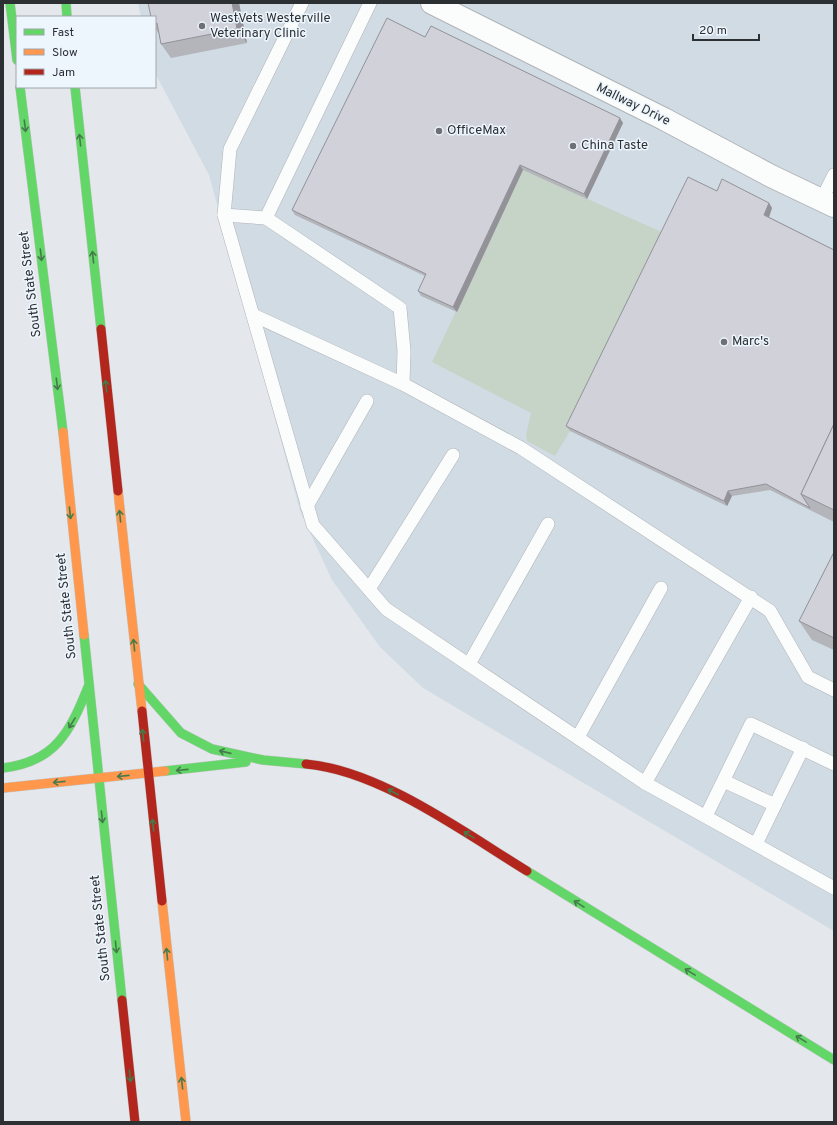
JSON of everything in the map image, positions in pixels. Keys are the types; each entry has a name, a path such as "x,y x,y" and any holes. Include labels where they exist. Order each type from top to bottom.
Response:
{"main road":[{"path":"10,3 16,52"},
{"path":"66,3 67,16"},
{"name":"South State Street","path":"20,88 61,415 88,687 135,1122"},
{"path":"75,88 186,1122"},
{"path":"138,684 181,733 212,749 263,760 320,765 373,782 428,809 834,1060"},
{"path":"3,768 30,764 59,743 76,716 88,687"},
{"path":"3,788 98,779 263,760"}],"street":[{"name":"Mallway Drive","path":"432,3 664,119 771,176 828,202"}],"lane":[{"path":"302,3 230,149 224,215 313,526 386,609 645,783 834,888"},
{"path":"266,218 370,3"},
{"path":"828,202 834,176"},
{"path":"224,215 266,218 400,308 404,351 403,384"},
{"path":"253,315 403,384 522,448 770,610 808,677 834,690"},
{"path":"307,506 367,401"},
{"path":"369,589 453,455"},
{"path":"469,664 548,524"},
{"path":"578,737 661,588"},
{"path":"645,783 751,597"},
{"path":"706,816 751,724 834,764"},
{"path":"756,844 802,748"},
{"path":"724,781 775,805"}],"shaded area":[{"path":"138,3 834,3 834,931 423,688 380,647 332,580 300,511 209,175 156,75 156,16 141,16"},
{"path":"523,170 666,234 570,431 555,456 527,441 526,435 531,413 432,362"}],"building":[{"name":"WestVets Westerville Veterinary Clinic","path":"148,3 232,3 237,29 161,44 156,23 156,16 151,16"},
{"name":"OfficeMax","path":"387,18 425,37 431,26 620,118 584,194 520,165 453,307 418,291 426,274 292,210"},
{"name":"Marc's","path":"688,177 717,191 722,179 769,203 764,215 834,250 834,424 801,494 810,508 766,484 728,491 724,501 566,426"},
{"path":"834,424 834,510 801,494"},
{"path":"834,552 834,638 799,621"}],"traffic: fast":[{"path":"10,3 16,52"},
{"path":"66,3 67,16"},
{"path":"20,88 63,432"},
{"path":"75,88 101,329"},
{"path":"84,635 122,1000"},
{"path":"138,684 181,733 212,749 263,760 306,764"},
{"path":"3,768 21,765 48,752 67,731 88,687"},
{"path":"165,771 246,762"},
{"path":"527,871 834,1060"}],"traffic: slow":[{"path":"63,432 84,635"},
{"path":"118,491 142,711"},
{"path":"3,788 165,771"},
{"path":"162,901 186,1122"}],"traffic: jam":[{"path":"101,329 118,491"},
{"path":"142,711 162,901"},
{"path":"306,764 334,769 363,778 392,790 449,822 527,871"},
{"path":"122,1000 135,1122"}],"place":[{"name":"WestVets Westerville Veterinary Clinic","path":"202,26"},
{"name":"OfficeMax","path":"439,131"},
{"name":"China Taste","path":"573,146"},
{"name":"Marc's","path":"724,342"}]}
